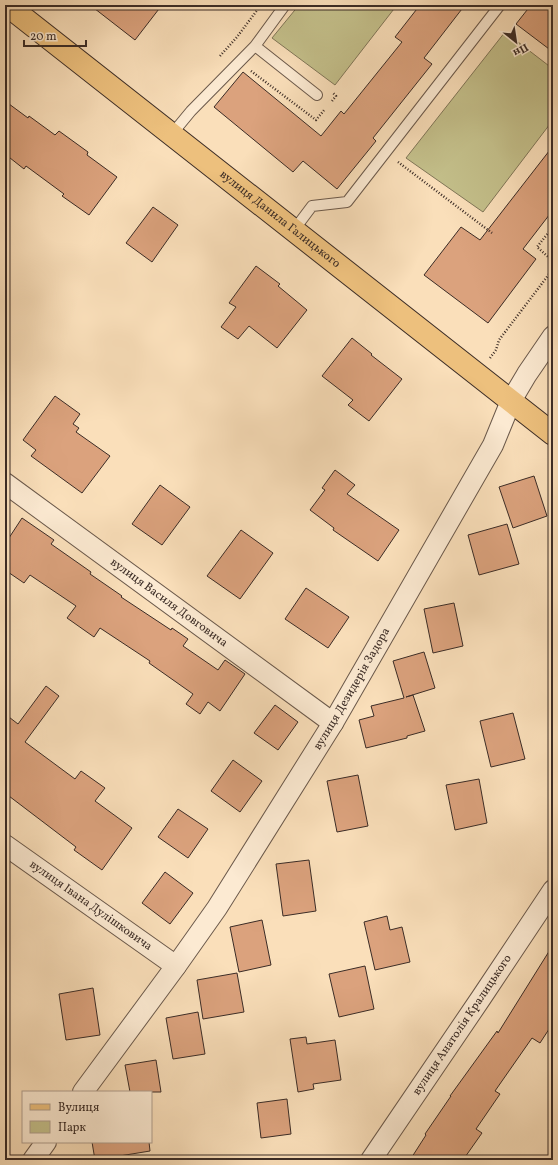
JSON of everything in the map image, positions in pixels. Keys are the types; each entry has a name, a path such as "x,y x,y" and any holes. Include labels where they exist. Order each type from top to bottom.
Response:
{"main road":[{"name":"вулиця Данила Галицького","path":"7,5 553,434"}],"street":[{"name":"вулиця Дезидерія Задора","path":"84,1091 176,966 216,908 334,723 493,445 511,401 527,374 553,336"},
{"name":"вулиця Василя Довговича","path":"5,482 334,723"},
{"name":"вулиця Івана Дулішковича","path":"5,845 176,966"},
{"name":"вулиця Анатолія Кралицького","path":"371,1160 553,890"},
{"path":"33,1160 45,1143"}],"lane":[{"path":"172,134 191,111 255,46 285,5"},
{"path":"294,230 312,206 347,202 500,5"},
{"path":"255,46 317,95"}],"path":[{"path":"217,61 238,37 261,5"},
{"path":"386,152 492,233"},
{"path":"553,227 537,247 553,261"},
{"path":"496,350 499,340 553,269"}],"green space":[{"path":"299,5 397,5 335,85 272,38"},
{"path":"505,32 553,69 553,120 483,212 406,158"}],"building":[{"path":"90,5 162,5 135,40"},
{"path":"420,5 465,5 424,58 432,64 373,138 376,141 337,189 303,161 293,172 214,107 243,72 321,136 341,111 344,114 402,42 395,37"},
{"path":"531,5 553,5 553,52 516,24"},
{"path":"5,101 55,135 59,131 88,152 87,155 117,177 89,215 62,196 64,194 26,166 24,169 5,154"},
{"path":"553,146 553,210 523,249 536,259 488,323 424,275 461,227 480,240"},
{"path":"153,207 178,225 152,262 126,243"},
{"path":"256,266 280,284 278,286 307,310 277,348 249,326 238,339 221,327 236,307 229,303"},
{"path":"352,338 402,379 369,421 348,405 353,400 322,376"},
{"path":"55,396 80,414 73,424 79,428 76,432 110,456 82,493 31,456 36,450 23,440"},
{"path":"335,470 355,485 347,494 399,530 378,561 333,530 334,528 310,510 325,490 322,488"},
{"path":"534,476 547,516 513,528 499,487"},
{"path":"160,485 190,507 162,545 132,524"},
{"path":"22,518 54,540 51,544 91,572 90,574 122,596 121,597 171,630 172,628 188,639 183,646 218,670 225,660 245,674 220,711 208,702 200,714 186,704 193,694 149,663 150,661 100,628 94,637 67,618 76,606 30,575 24,583 5,570 5,544"},
{"path":"507,524 519,564 479,575 468,535"},
{"path":"241,530 273,553 240,599 207,576"},
{"path":"306,588 349,617 328,648 285,619"},
{"path":"454,603 463,646 433,653 424,609"},
{"path":"424,652 435,688 406,697 413,695 425,731 407,736 407,738 366,748 359,720 374,716 371,706 404,698 393,661"},
{"path":"46,686 59,696 25,742 75,779 81,771 105,788 95,801 132,828 102,870 74,850 76,847 5,793 5,714 18,724"},
{"path":"275,705 298,722 278,750 254,733"},
{"path":"513,713 525,759 491,767 480,721"},
{"path":"233,760 262,781 240,812 211,791"},
{"path":"358,775 368,826 337,832 327,781"},
{"path":"479,779 487,823 455,830 446,785"},
{"path":"178,809 208,829 188,858 158,837"},
{"path":"309,860 316,911 283,916 276,864"},
{"path":"165,872 193,893 170,924 142,903"},
{"path":"387,916 390,930 402,927 410,962 375,970 364,922"},
{"path":"262,920 271,965 239,972 230,927"},
{"path":"553,945 553,1023 540,1043 532,1038 495,1091 500,1094 476,1129 482,1133 463,1160 410,1160 450,1096 497,1031 498,1033"},
{"path":"365,966 374,1009 339,1017 329,974"},
{"path":"237,973 244,1012 203,1019 197,980"},
{"path":"93,988 100,1035 66,1040 59,994"},
{"path":"198,1012 205,1054 173,1059 166,1018"},
{"path":"306,1037 307,1044 335,1040 341,1080 313,1084 314,1089 298,1092 290,1039"},
{"path":"156,1060 161,1092 130,1091 125,1065"},
{"path":"287,1099 291,1134 261,1138 257,1103"},
{"path":"92,1143 149,1143 150,1151 95,1160"}]}
